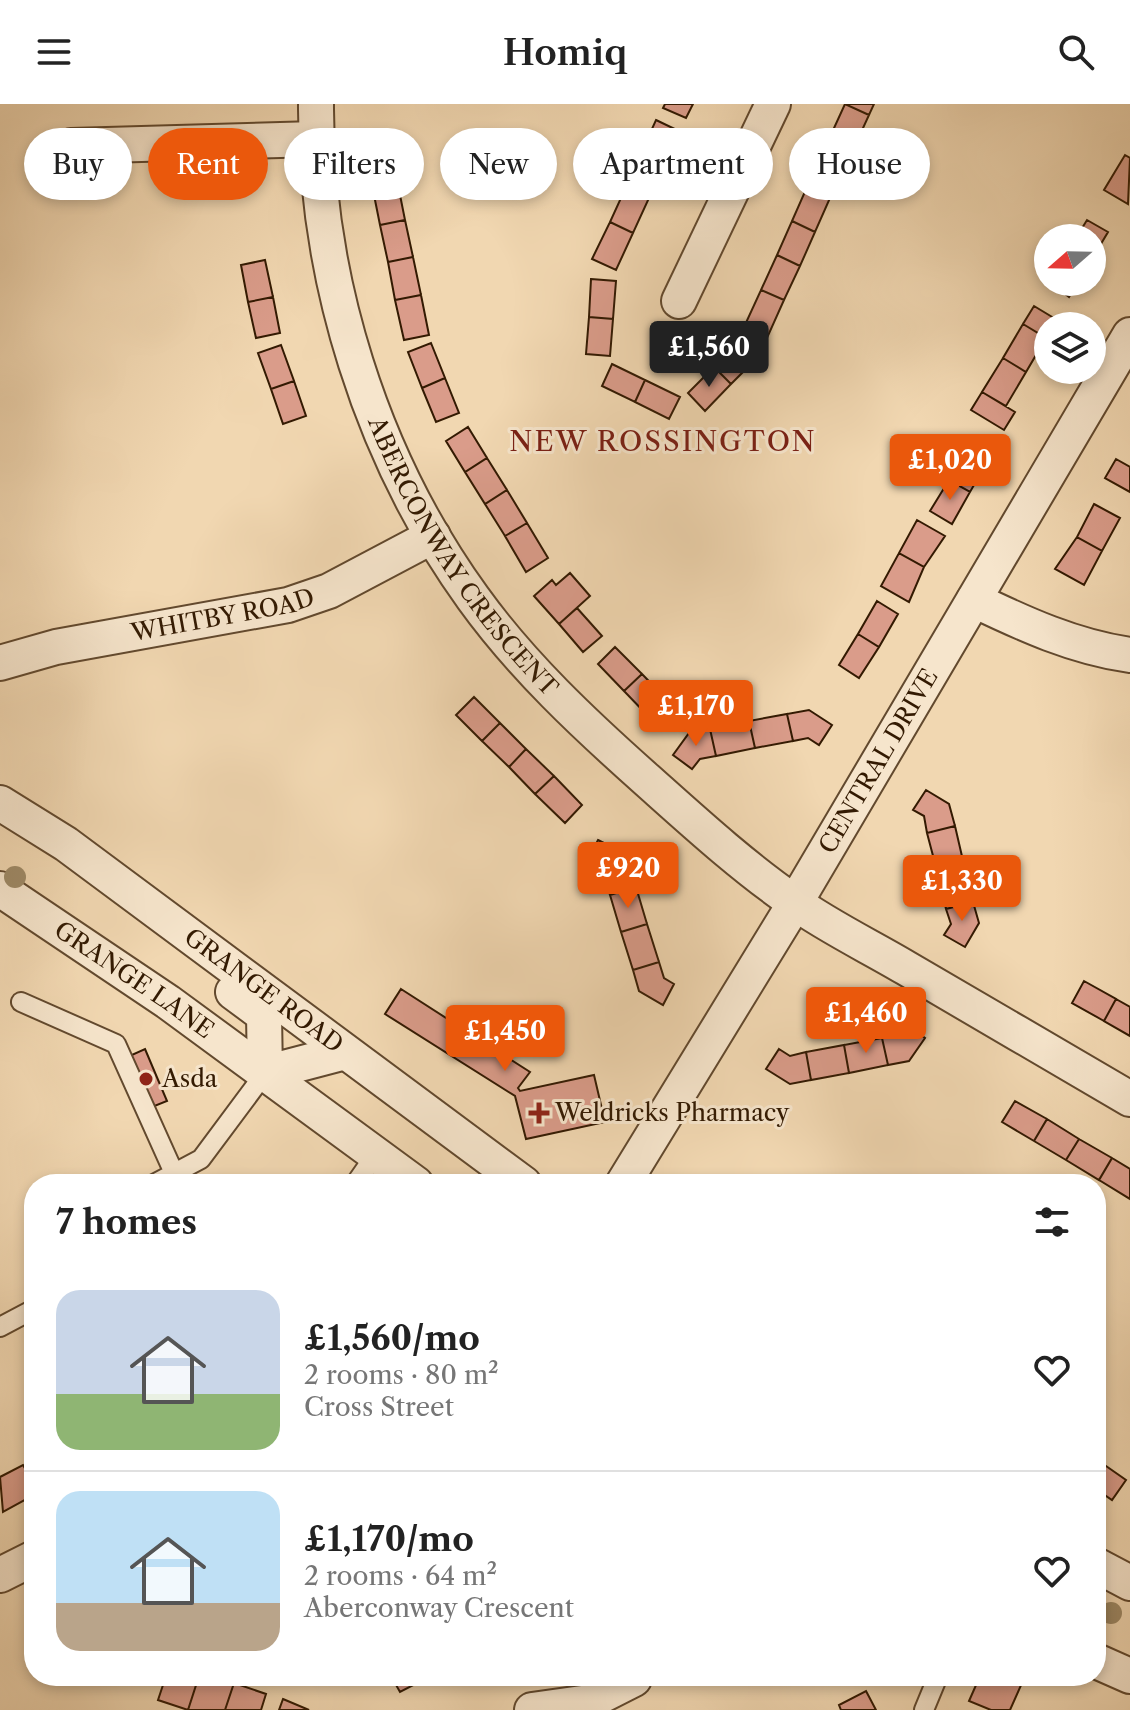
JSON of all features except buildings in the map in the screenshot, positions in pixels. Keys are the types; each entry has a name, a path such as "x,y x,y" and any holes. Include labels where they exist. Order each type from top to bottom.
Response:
{"street":[{"name":"ABERCONWAY CRESCENT","path":"316,104 316,128"},
{"path":"679,301 773,104"},
{"path":"132,144 284,140"},
{"name":"ABERCONWAY CRESCENT","path":"324,200 332,260 359,376 389,455 433,536 472,597 520,657 584,723 685,814 795,903 1130,1099"},
{"name":"CENTRAL DRIVE","path":"629,1174 795,903 1130,335"},
{"name":"WHITBY ROAD","path":"0,663 56,647 288,605 329,591 433,536"},
{"path":"974,600 1032,627 1084,646 1130,655"},
{"name":"GRANGE ROAD","path":"0,803 66,844 510,1174"},
{"name":"GRANGE LANE","path":"0,889 168,1002 403,1174"},
{"name":"GRANGE LANE","path":"169,921 199,966 264,1015 265,1073"},
{"path":"265,1073 345,1052"},
{"path":"0,1575 24,1563"},
{"path":"1106,1570 1130,1583"},
{"path":"1106,1665 1130,1676"},
{"path":"532,1710 589,1702 620,1686"}],"lane":[{"path":"21,1002 116,1044 174,1173 201,1159 265,1073"},
{"path":"362,1174 376,1154"},
{"path":"0,1327 24,1314"},
{"path":"924,1710 934,1686"}],"place":[{"name":"Asda","path":"146,1079"},
{"name":"Weldricks Pharmacy","path":"539,1113"}],"district":[{"name":"NEW ROSSINGTON","path":"663,441"}]}
